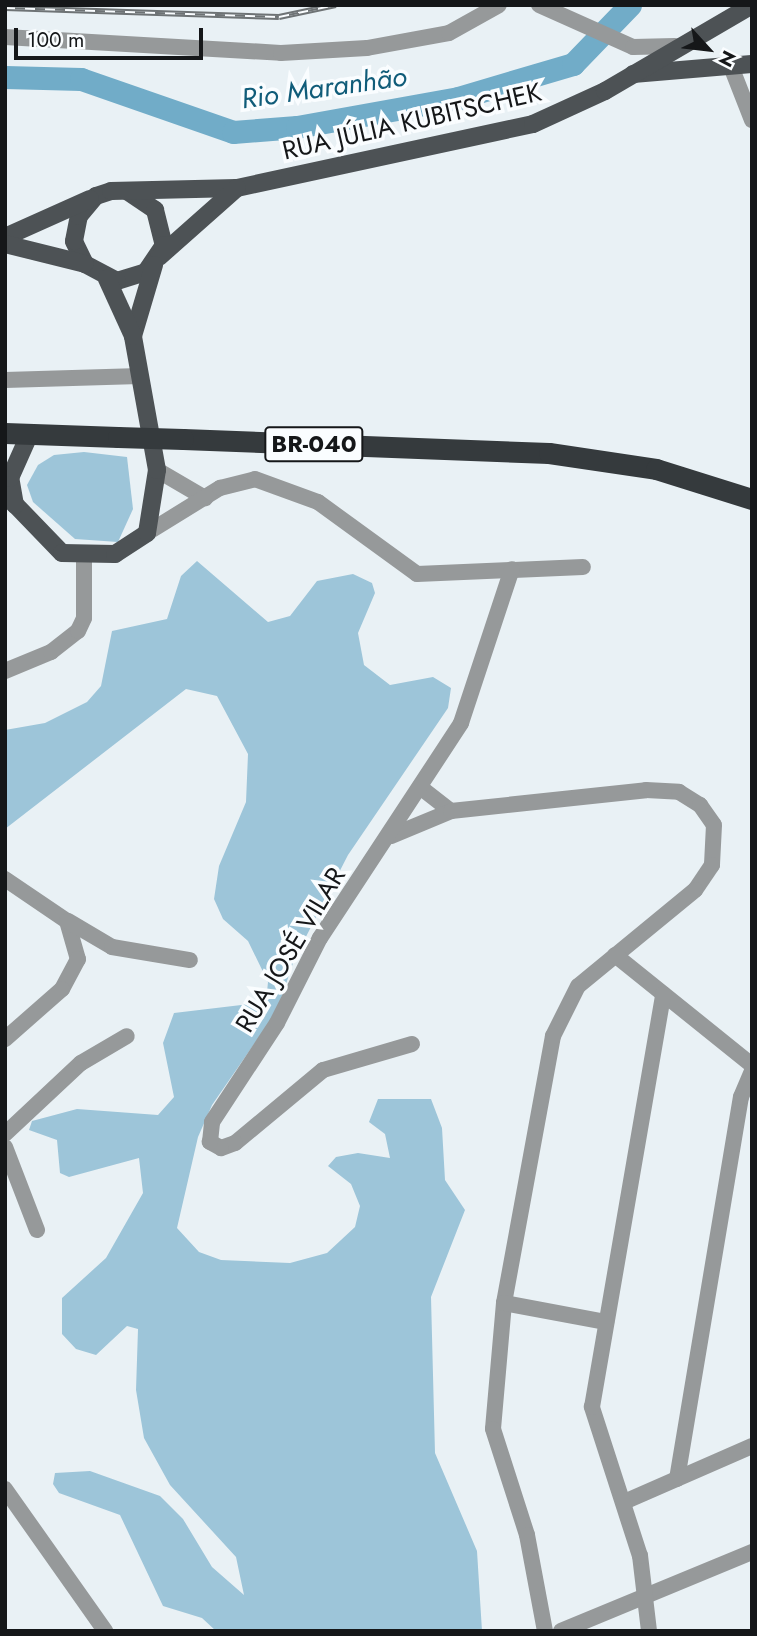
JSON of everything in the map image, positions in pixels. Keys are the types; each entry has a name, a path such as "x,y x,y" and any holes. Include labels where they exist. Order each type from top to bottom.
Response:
{"highway":[{"name":"BR-040","path":"5,433 549,453 656,469 752,499"}],"main road":[{"name":"RUA JÚLIA KUBITSCHEK","path":"127,191 237,188 533,124 752,5"},
{"name":"RUA JÚLIA KUBITSCHEK","path":"629,74 732,69 752,64"},
{"name":"RUA JÚLIA KUBITSCHEK","path":"157,261 237,188"},
{"path":"5,237 96,196 127,191 162,220 157,261 133,336"},
{"path":"85,264 75,228 96,196"},
{"path":"5,244 85,264 107,279 127,281 157,261"},
{"path":"30,433 10,478 10,500 45,540 84,558 116,554 147,533 157,470 133,336 107,279"}],"street":[{"path":"5,37 281,53 367,48 449,33 499,5"},
{"path":"539,5 629,45 676,46"},
{"path":"629,45 629,74"},
{"path":"732,69 752,120"},
{"path":"5,380 140,376"},
{"path":"157,470 205,498"},
{"path":"147,533 205,498 255,479 318,502 409,572 583,567"},
{"path":"5,671 51,652 78,631 84,618 84,558"},
{"name":"RUA JOSÉ VILAR","path":"412,1044 323,1070 295,1087 234,1143 221,1148 210,1142 212,1122 277,1023 320,938 391,836 468,709 512,569"},
{"path":"421,787 451,811"},
{"path":"391,836 451,811 646,790 679,792 700,805 714,825 712,865 695,890 578,986 553,1036 504,1303 493,1429 527,1535 545,1631"},
{"path":"5,879 112,947 190,960"},
{"path":"5,1039 74,973 78,944 68,921"},
{"path":"615,955 752,1065"},
{"path":"649,1631 648,1596 624,1502 592,1407 663,995"},
{"path":"5,1133 81,1063 127,1036"},
{"path":"677,1479 741,1097 752,1071"},
{"path":"5,1147 37,1230"},
{"path":"504,1303 606,1321"},
{"path":"624,1502 752,1446"},
{"path":"5,1489 105,1631"},
{"path":"561,1631 752,1552"}],"shaded area":[{"path":"84,452 127,457 133,509 118,542 75,539 33,502 27,485 38,465 54,455"},
{"path":"197,561 268,622 290,616 317,581 353,574 372,583 375,593 358,633 364,665 390,685 433,677 451,688 448,708 348,855 294,960 277,1011 212,1105 198,1137 177,1228 199,1252 221,1260 290,1263 327,1253 355,1227 360,1206 351,1184 328,1166 336,1157 358,1153 390,1158 385,1134 369,1122 378,1099 431,1099 442,1128 445,1180 465,1210 431,1297 435,1453 477,1551 482,1631 216,1631 202,1618 163,1606 120,1515 59,1493 53,1484 55,1473 90,1471 160,1496 183,1519 212,1567 244,1595 236,1557 170,1485 144,1438 136,1390 138,1329 127,1326 96,1355 76,1349 62,1334 62,1298 106,1258 143,1193 139,1158 69,1177 60,1173 57,1140 29,1130 32,1121 77,1109 158,1115 174,1097 163,1043 174,1013 266,1002 268,982 248,941 223,919 214,899 219,866 246,802 248,754 217,696 186,689 5,829 5,730 45,723 87,702 101,686 112,631 167,619 181,576"}],"waterway":[{"name":"Rio Maranhão","path":"5,77 81,79 233,132 297,127 458,98 573,64 630,5"}],"railway":[{"path":"5,8 279,17 336,5"}]}
